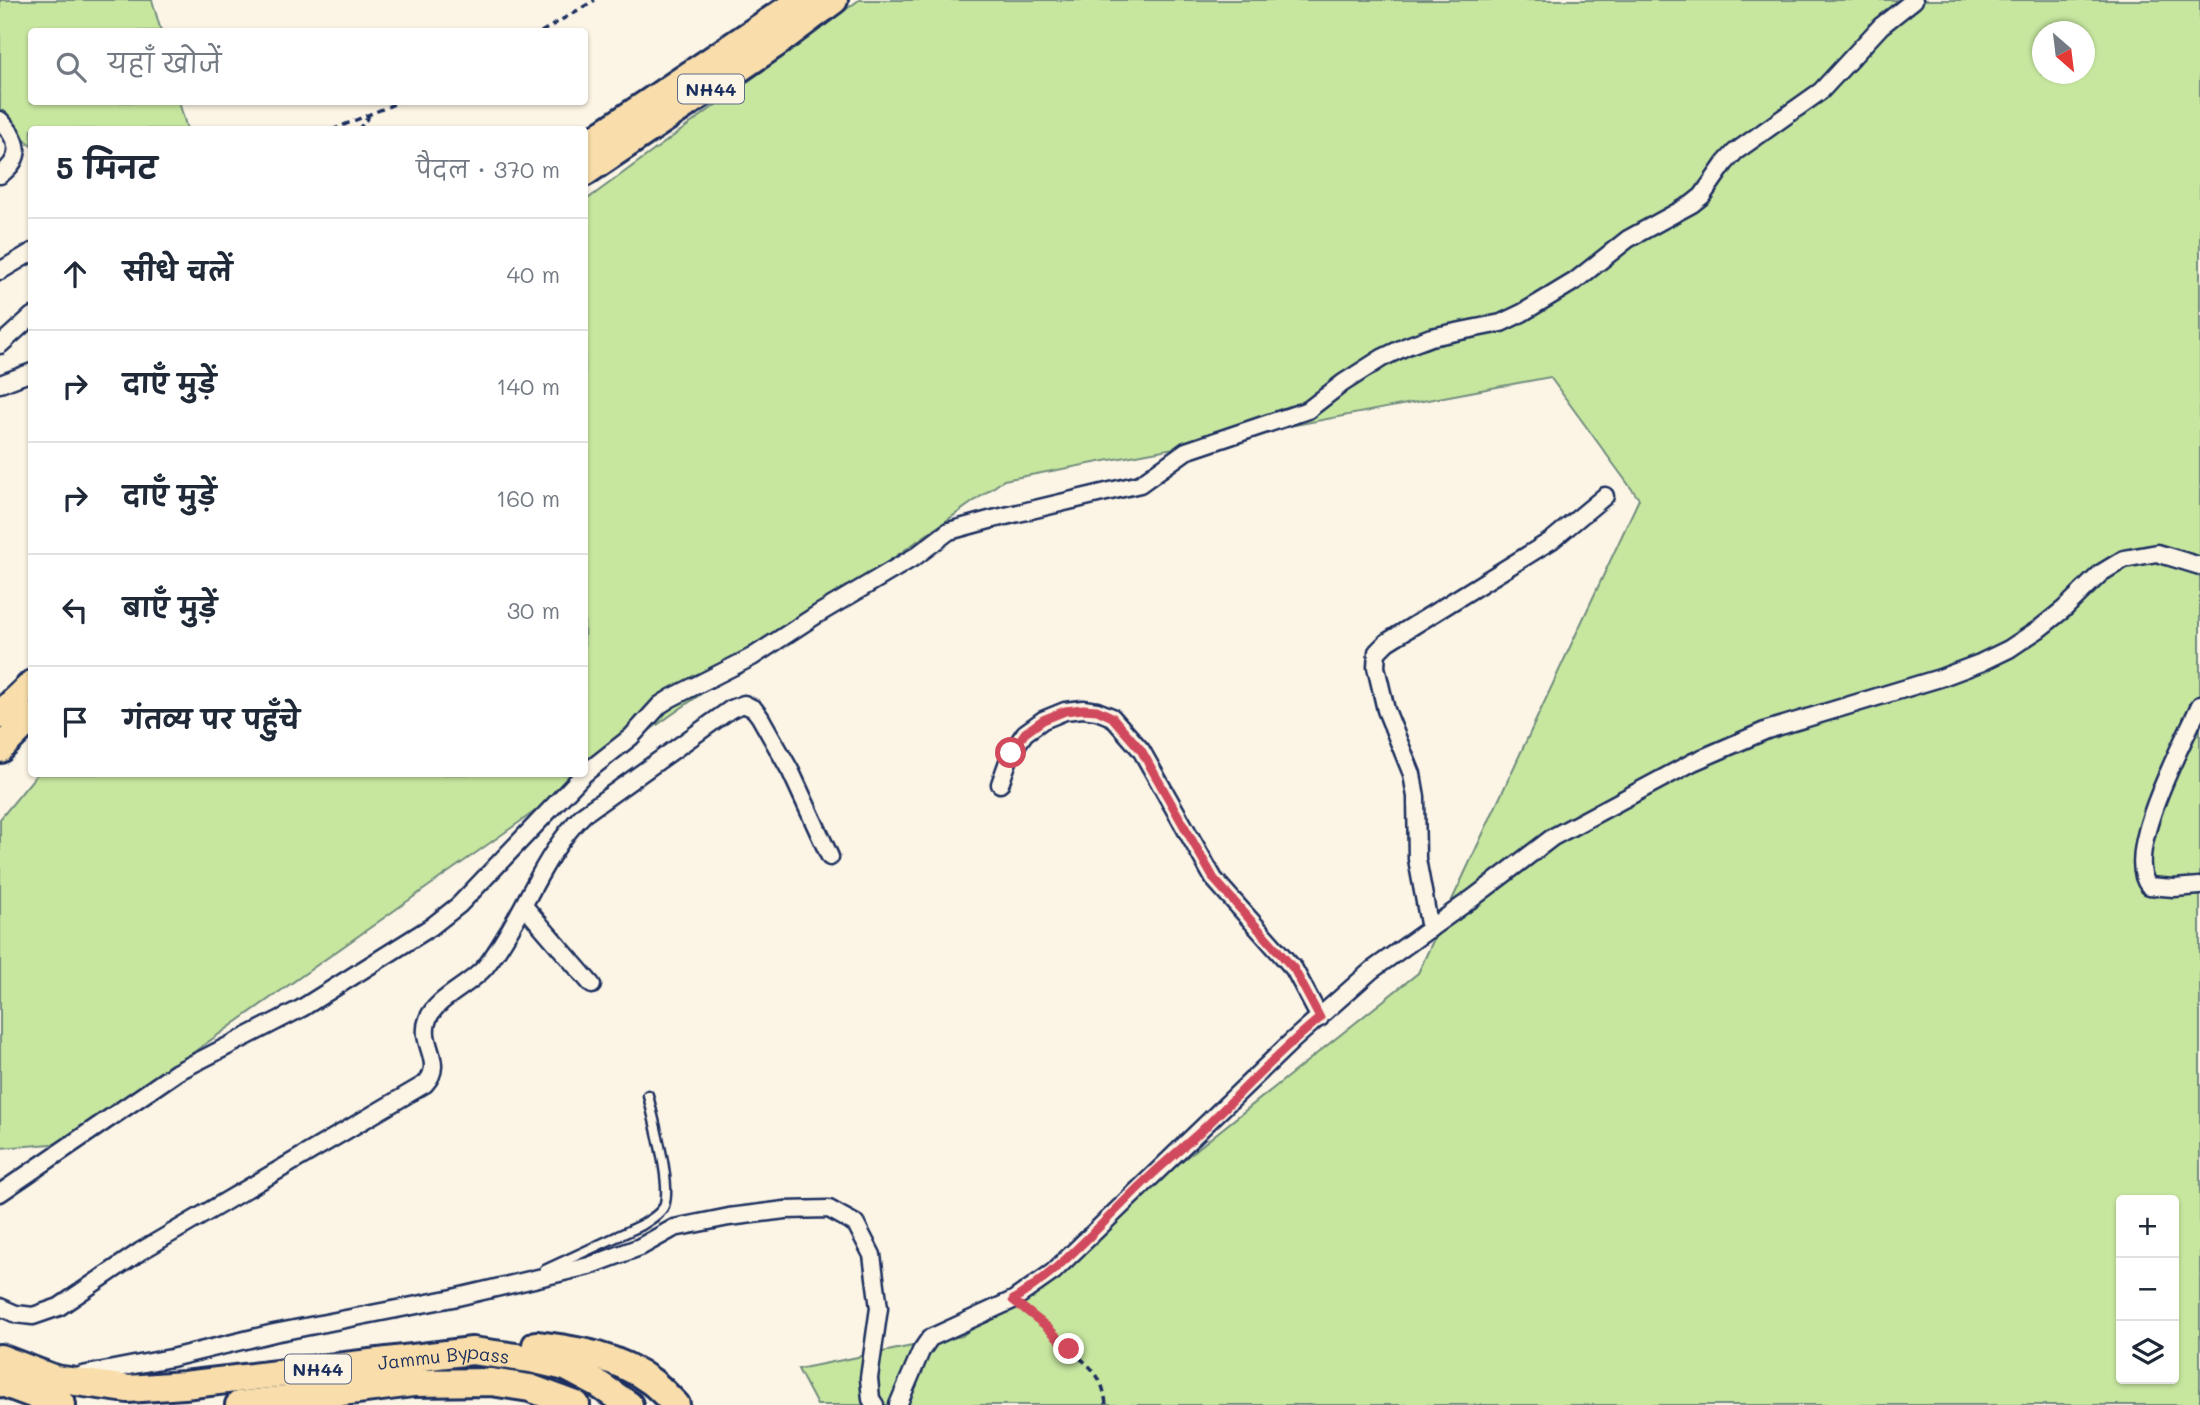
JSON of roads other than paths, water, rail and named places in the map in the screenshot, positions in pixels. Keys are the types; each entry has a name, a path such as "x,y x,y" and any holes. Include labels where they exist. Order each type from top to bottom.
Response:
{"highway":[{"name":"NH44","path":"588,143 801,0"},
{"name":"NH44","path":"588,170 774,46 834,0"},
{"path":"0,715 28,688"},
{"path":"0,749 28,721"},
{"path":"472,1351 533,1345 575,1350 618,1362 652,1382 676,1405"},
{"name":"Jammu Bypass","path":"0,1358 55,1379 128,1389 184,1385 472,1351 566,1367 629,1405"},
{"path":"0,1382 62,1405"},
{"name":"Jammu Bypass","path":"239,1405 413,1383 491,1382 530,1388 576,1405"}],"street":[{"path":"588,771 631,737 660,705 752,657 916,556 949,531 1140,484 1186,451 1308,410 1343,383 1382,358 1407,346 1431,337 1501,323 1539,304 1575,281 1628,239 1702,196 1735,152 1821,91 1881,26 1914,0"},
{"path":"0,120 10,132 17,154 9,168 0,175"},
{"path":"0,271 28,254"},
{"path":"0,345 28,320"},
{"path":"0,384 28,374"},
{"path":"1430,929 1417,859 1416,797 1412,774 1386,710 1376,667 1377,652 1387,642 1552,540 1605,496"},
{"path":"898,1405 921,1351 930,1338 1013,1300 1053,1272 1292,1041 1371,970 1553,837 1693,762 1767,730 1940,678 2010,649 2064,610 2101,573 2124,559 2157,553 2200,566"},
{"path":"0,1307 16,1314 33,1316 59,1307 141,1251 425,1084 434,1070 425,1028 428,1018 434,1009 485,967 573,825 584,814 731,709 744,704 754,709 760,717 783,756 830,858"},
{"path":"2200,705 2160,792 2143,843 2142,855 2144,879 2150,886 2200,886"},
{"path":"1000,784 1011,753 1025,733 1043,720 1065,711 1083,709 1097,710 1112,717 1141,750 1214,879 1294,969 1320,1018"},
{"path":"0,1193 169,1077 302,1008 431,927 459,905 581,777"},
{"path":"524,906 593,985"},
{"path":"55,1379 121,1369 274,1333 453,1298 589,1266 640,1247 674,1228 785,1210 829,1209 856,1224 872,1255 879,1308 869,1378 871,1399 875,1405"}],"lane":[{"path":"522,1282 642,1225 663,1209 667,1189 648,1096"}]}
